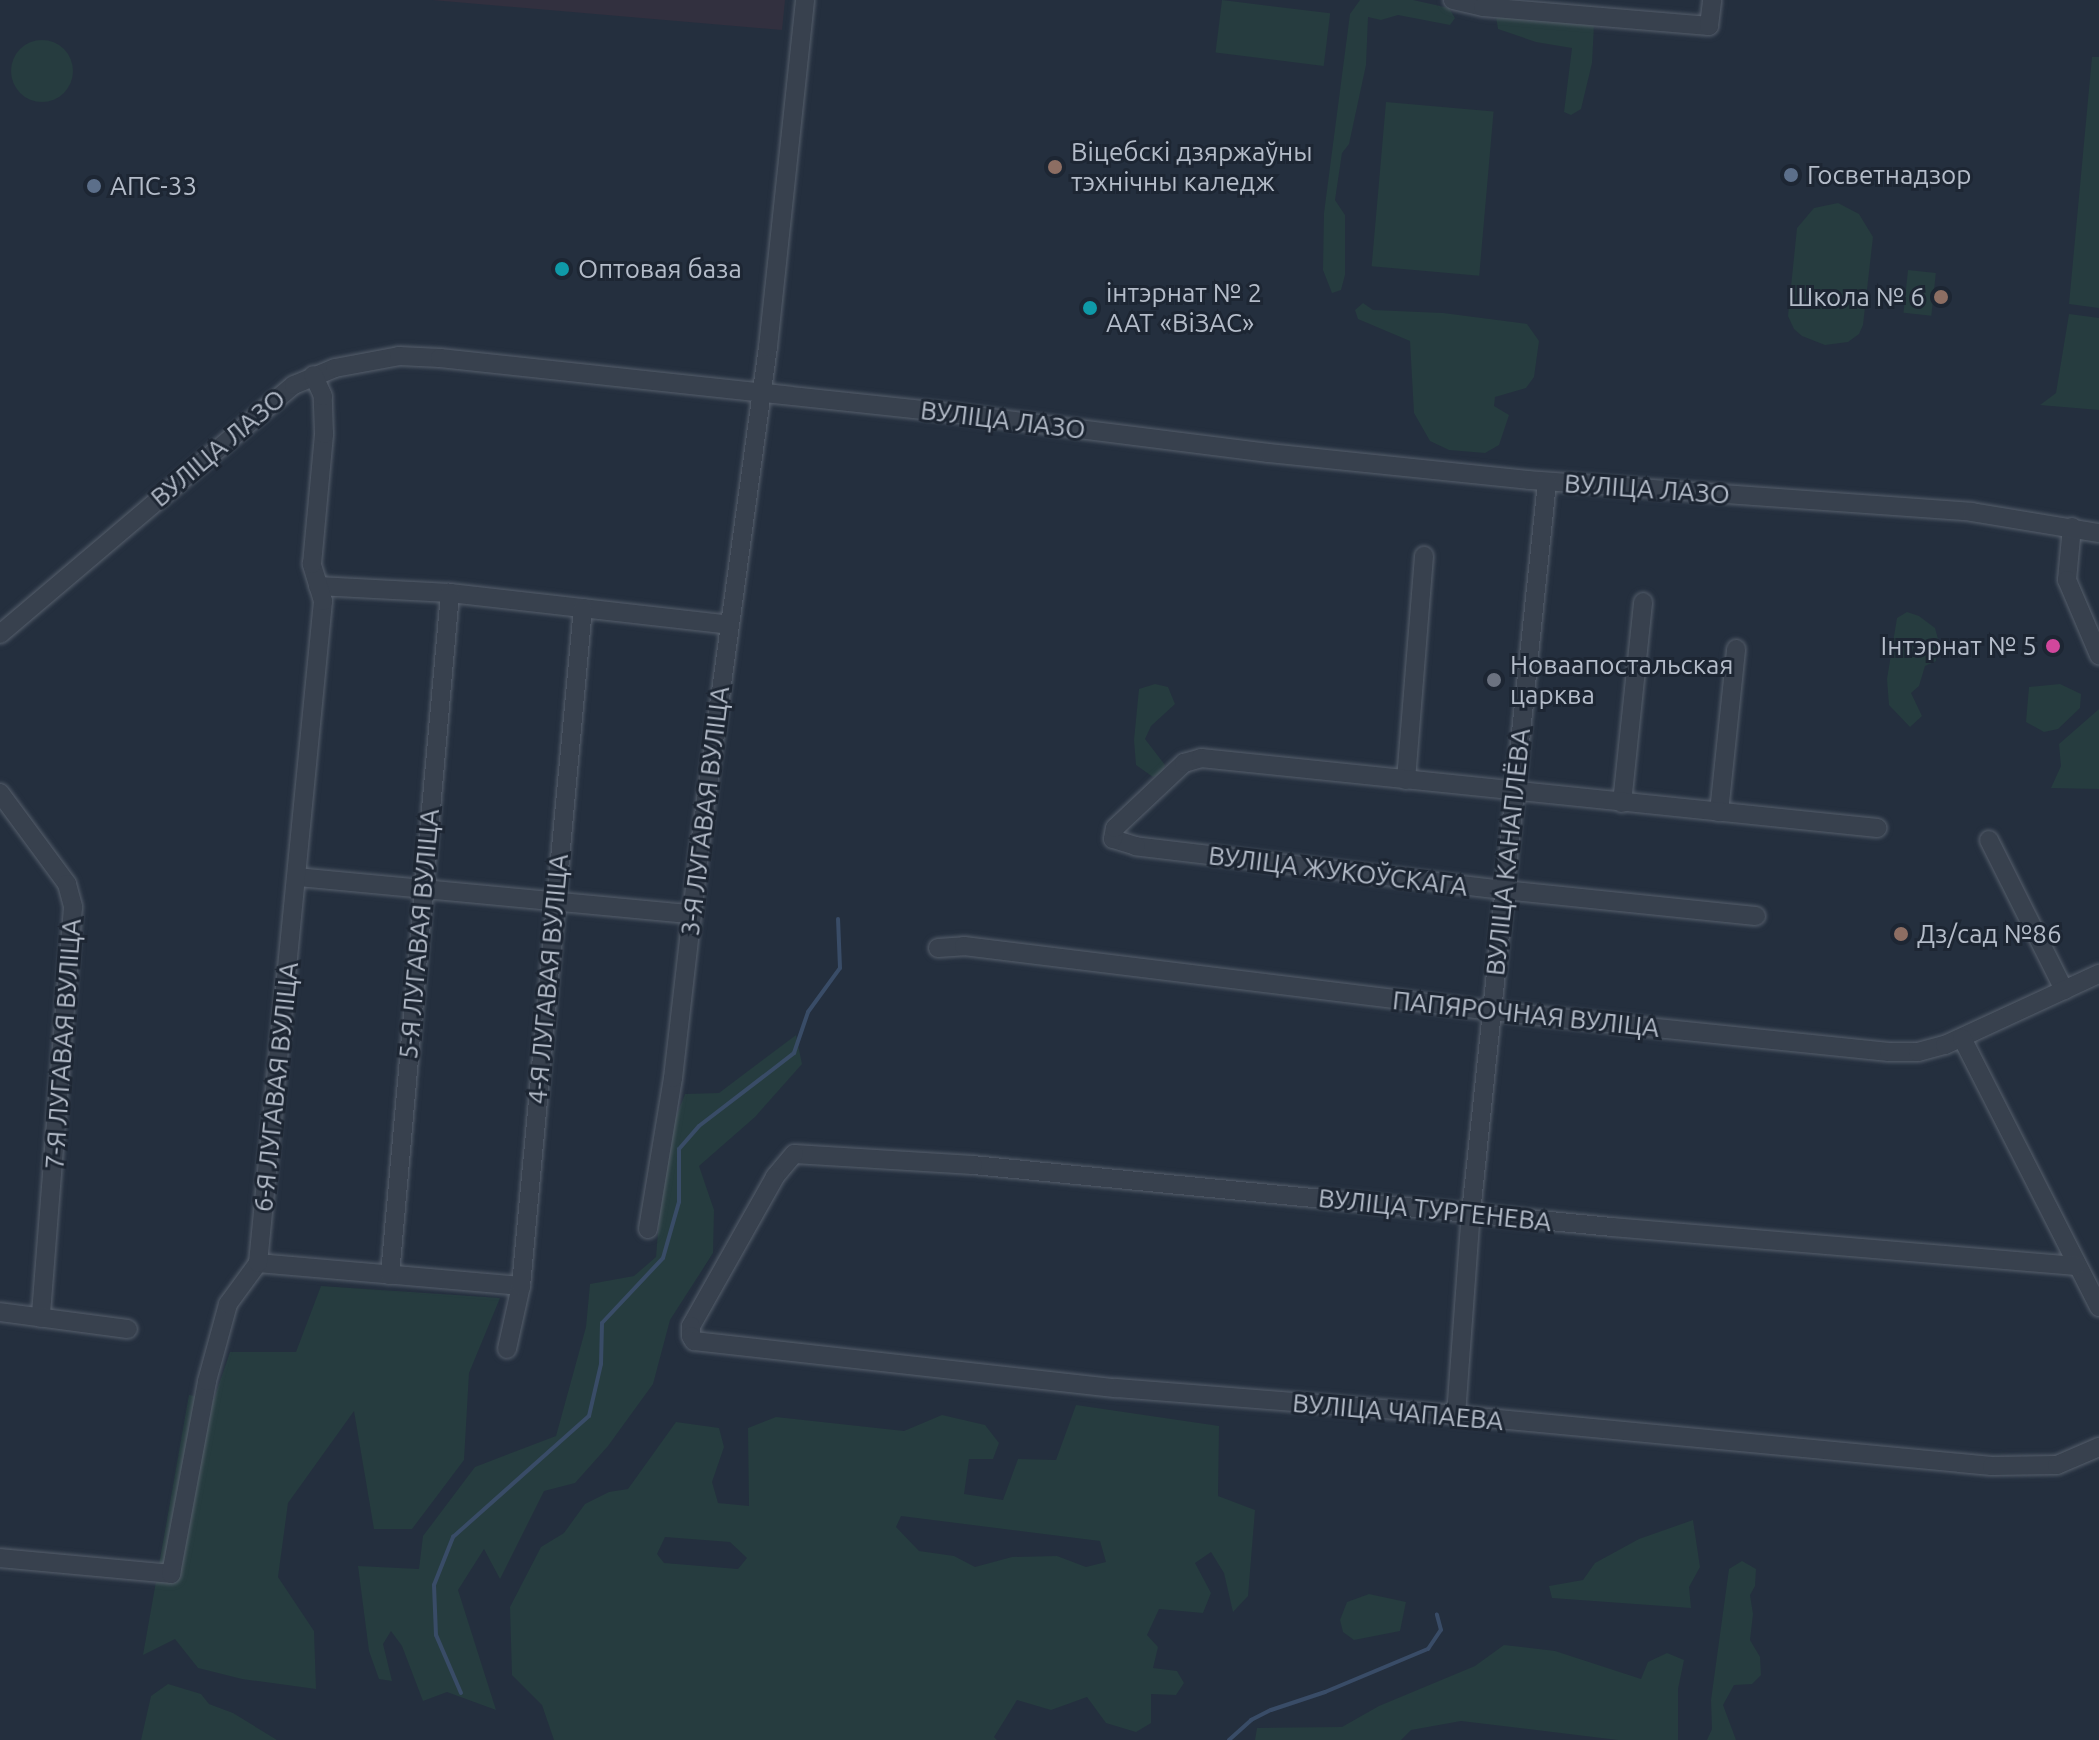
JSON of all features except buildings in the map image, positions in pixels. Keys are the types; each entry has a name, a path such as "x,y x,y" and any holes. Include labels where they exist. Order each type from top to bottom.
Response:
{"street":[{"name":"3-Я ЛУГАВАЯ ВУЛІЦА","path":"648,1229 673,1078 761,393 805,0"},
{"path":"1453,0 1589,8 1709,26 1712,0"},
{"name":"ВУЛІЦА ЛАЗО","path":"0,634 268,404 313,375 369,360 423,356 1547,482 1972,512 2099,533"},
{"name":"6-Я ЛУГАВАЯ ВУЛІЦА","path":"258,1263 323,601 312,564 324,410 323,396 313,375"},
{"name":"ВУЛІЦА КАНАПЛЁВА","path":"1456,1415 1471,1213 1547,482"},
{"path":"2072,527 2067,580 2099,655"},
{"path":"1424,556 1406,780 1877,828"},
{"path":"318,586 450,593 729,625"},
{"name":"5-Я ЛУГАВАЯ ВУЛІЦА","path":"390,1275 450,593"},
{"path":"1622,803 1643,602"},
{"name":"4-Я ЛУГАВАЯ ВУЛІЦА","path":"507,1349 521,1286 583,608"},
{"path":"1719,812 1736,649"},
{"name":"ВУЛІЦА ЖУКОЎСКАГА","path":"1406,780 1201,758 1184,763 1115,828 1113,839 1136,846 1503,890 1756,916"},
{"name":"7-Я ЛУГАВАЯ ВУЛІЦА","path":"0,793 67,884 73,907 41,1318"},
{"path":"1989,840 2064,990"},
{"path":"297,877 692,914"},
{"name":"ПАПЯРОЧНАЯ ВУЛІЦА","path":"938,948 964,946 1492,1011 1889,1052 1918,1052 1962,1038 2064,990 2098,978"},
{"path":"1962,1038 2099,1307"},
{"name":"ВУЛІЦА ТУРГЕНЕВА","path":"694,1341 691,1326 775,1177 794,1154 973,1165 2076,1266"},
{"path":"0,1558 171,1574 207,1381 228,1304 258,1263 521,1286"},
{"path":"0,1312 128,1329"},
{"name":"ВУЛІЦА ЧАПАЕВА","path":"694,1341 1116,1388 1456,1415 2006,1467 2057,1465 2099,1447"}],"shaded area":[{"path":"432,0 785,0 782,30"}],"green space":[{"path":"1222,0 1330,13 1324,66 1216,53"},
{"path":"1360,0 1413,0 1449,8 1455,18 1450,25 1398,15 1381,20 1368,17 1366,65 1349,144 1342,153 1335,200 1345,215 1345,275 1341,290 1332,293 1323,270 1324,213 1350,14"},
{"path":"1496,16 1594,25 1592,63 1581,109 1571,115 1564,112 1572,48 1536,42 1498,29"},
{"path":"42,40 54,42 64,49 71,59 71,83 64,93 54,100 42,102 30,100 20,93 13,83 11,71 13,59 20,49 30,42"},
{"path":"2092,57 2099,57 2099,308 2069,304"},
{"path":"1386,102 1494,111 1479,276 1372,266"},
{"path":"1838,203 1859,214 1873,237 1863,325 1859,334 1848,342 1825,345 1802,336 1794,329 1788,316 1797,228 1814,208"},
{"path":"1908,270 1936,273 1931,316 1904,313"},
{"path":"1363,303 1373,310 1443,313 1527,324 1539,341 1534,377 1526,388 1495,397 1494,406 1509,415 1499,445 1485,453 1449,450 1430,441 1414,413 1410,341 1358,319 1355,310"},
{"path":"2069,314 2099,318 2099,410 2040,405 2056,393"},
{"path":"1907,612 1919,616 1935,628 1938,639 1936,661 1925,666 1919,686 1911,693 1922,716 1910,727 1889,705 1887,679 1897,618"},
{"path":"1155,684 1168,687 1175,704 1151,726 1145,739 1165,765 1163,773 1153,777 1136,765 1134,740 1139,689"},
{"path":"2060,684 2081,694 2080,708 2058,729 2044,732 2026,722 2029,687"},
{"path":"2099,709 2099,789 2051,788 2061,766 2059,744"},
{"path":"796,1035 802,1064 755,1117 699,1166 714,1210 713,1253 670,1320 653,1384 608,1446 575,1483 544,1491 500,1579 484,1549 458,1590 496,1710 447,1692 423,1701 402,1646 391,1631 383,1644 392,1681 379,1679 369,1651 358,1566 419,1569 423,1536 475,1467 556,1436 586,1327 590,1284 634,1276 656,1257 665,1145 685,1094 719,1093"},
{"path":"321,1286 500,1298 469,1373 464,1460 412,1529 374,1529 354,1411 288,1503 278,1577 314,1631 316,1689 242,1679 198,1668 175,1639 143,1655 189,1395 214,1399 230,1352 296,1352"},
{"path":"1076,1405 1219,1426 1218,1496 1255,1510 1248,1596 1233,1612 1224,1573 1211,1552 1195,1563 1211,1593 1203,1613 1159,1609 1147,1635 1158,1647 1153,1668 1177,1671 1184,1683 1176,1695 1151,1694 1151,1723 1136,1732 1106,1723 1087,1697 1051,1710 1017,1700 994,1737 997,1740 554,1740 542,1705 512,1675 510,1607 541,1547 564,1533 585,1504 609,1492 628,1489 676,1422 719,1428 724,1447 712,1482 718,1503 749,1506 748,1428 776,1417 904,1431 942,1415 985,1425 999,1443 993,1459 969,1459 964,1494 1003,1500 1018,1459 1056,1460","holes":["901,1516 1100,1541 1106,1562 1086,1567 1057,1556 1012,1557 975,1567 954,1556 919,1551 896,1527","665,1537 730,1542 747,1558 738,1569 664,1563 657,1554"]},
{"path":"1693,1520 1700,1567 1689,1587 1691,1608 1552,1598 1549,1586 1583,1580 1595,1563 1639,1539"},
{"path":"1742,1561 1756,1569 1755,1586 1750,1595 1753,1614 1750,1640 1760,1657 1761,1675 1752,1684 1734,1685 1723,1705 1736,1740 1707,1740 1712,1729 1711,1700 1729,1569"},
{"path":"1369,1594 1406,1602 1400,1631 1354,1640 1343,1632 1340,1620 1347,1602"},
{"path":"1504,1645 1555,1651 1641,1679 1648,1662 1667,1653 1684,1660 1678,1689 1678,1740 1618,1740 1461,1721 1411,1730 1401,1740 1255,1740 1257,1728 1342,1727 1379,1706 1475,1666"},
{"path":"168,1684 201,1694 209,1704 233,1713 277,1740 141,1740 151,1696"}],"waterway":[{"path":"461,1693 436,1635 434,1585 453,1537 589,1416 601,1364 602,1323 663,1258 679,1202 679,1149 699,1126 794,1053 808,1012 840,968 838,919"},
{"path":"1229,1740 1251,1720 1271,1710 1325,1692 1428,1649 1441,1630 1437,1615"}],"place":[{"name":"Віцебскі дзяржаўны тэхнічны каледж","path":"1055,167"},
{"name":"Госветнадзор","path":"1791,175"},
{"name":"АПС-33","path":"94,186"},
{"name":"Оптовая база","path":"562,269"},
{"name":"Школа № 6","path":"1941,297"},
{"name":"інтэрнат № 2 ААТ «ВіЗАС»","path":"1090,308"},
{"name":"Інтэрнат № 5","path":"2053,646"},
{"name":"Новаапостальская царква","path":"1494,680"},
{"name":"Дз/сад №86","path":"1901,934"}]}
